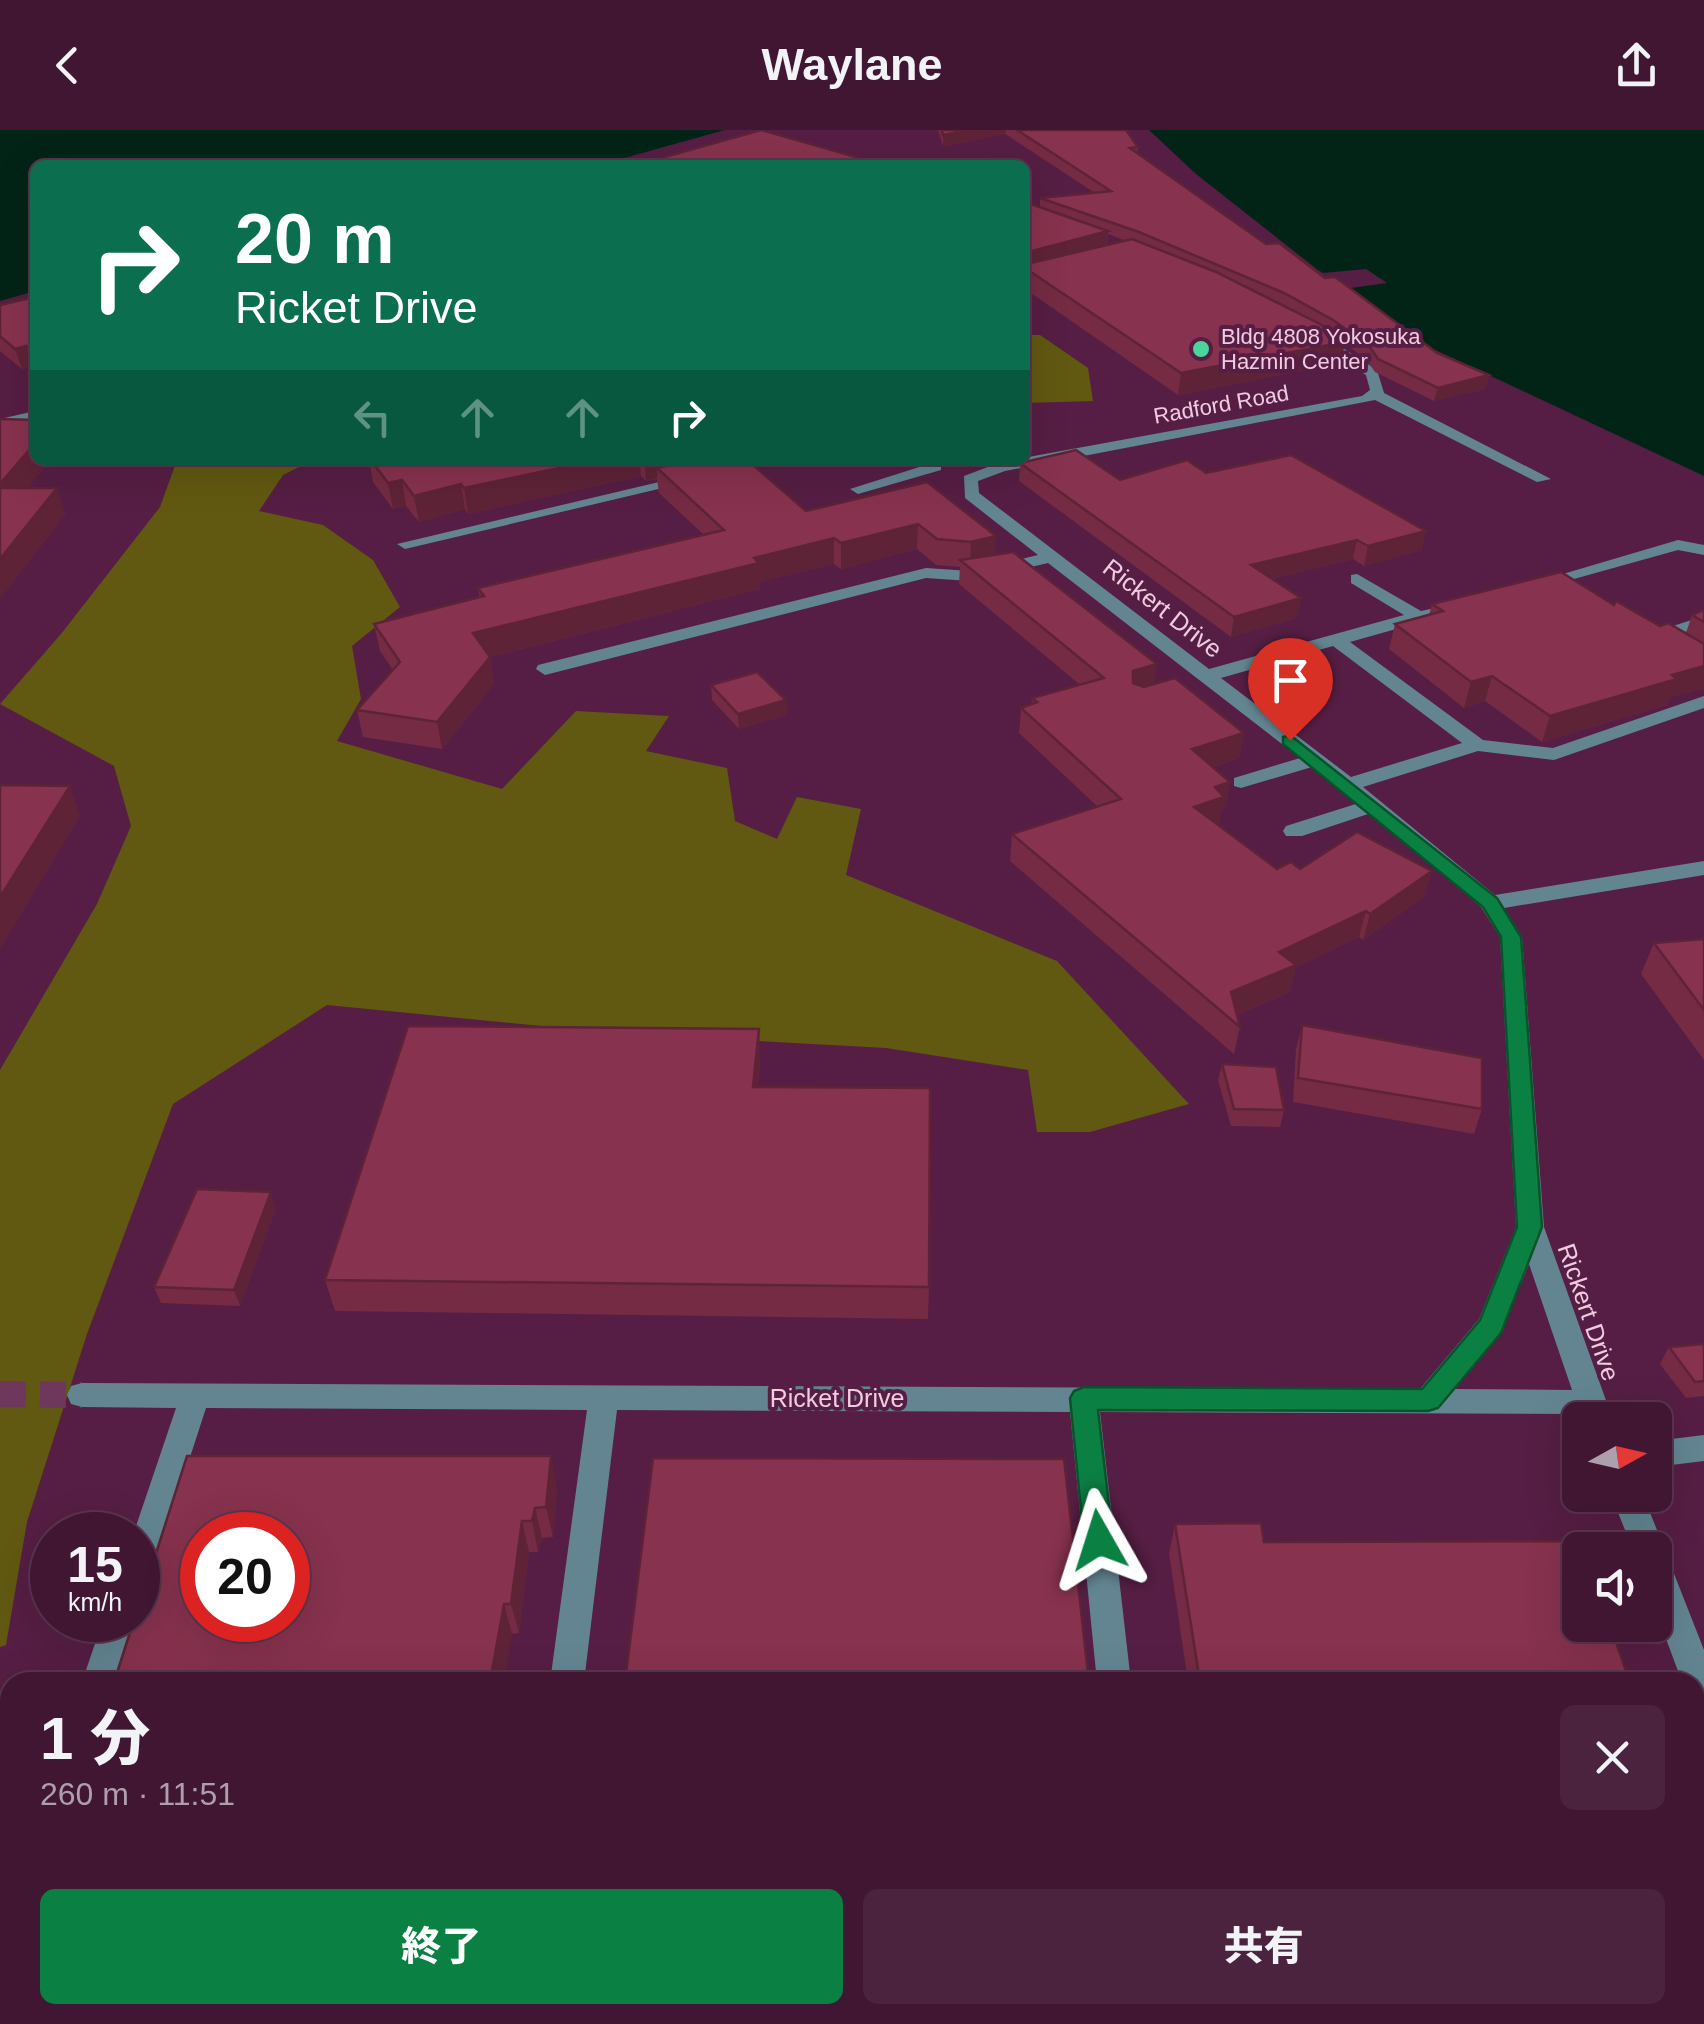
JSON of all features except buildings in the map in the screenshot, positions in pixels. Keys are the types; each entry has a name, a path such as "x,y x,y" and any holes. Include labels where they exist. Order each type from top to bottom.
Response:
{"street":[{"path":"1295,323 1372,373 1378,391 1374,394 1543,479"},
{"name":"Radford Road","path":"1030,462 1367,400 1374,394"},
{"path":"0,423 30,416"},
{"path":"406,544 749,465"},
{"path":"858,489 925,465"},
{"path":"931,465 970,479"},
{"name":"Radford Road","path":"970,479 1012,465"},
{"name":"Rickert Drive","path":"970,479 972,494 1205,682 1374,805 1490,902 1511,937 1530,1227 1592,1402"},
{"path":"1523,588 1565,583 1678,545 1704,550"},
{"path":"545,669 926,573 970,576 1052,556"},
{"path":"1357,579 1420,617"},
{"path":"1205,682 1488,598"},
{"path":"1654,636 1704,621"},
{"path":"1336,640 1476,745"},
{"path":"1348,785 1476,745 1554,754 1704,702"},
{"path":"1241,782 1315,760"},
{"path":"1294,831 1374,805"},
{"path":"1490,902 1704,868"},
{"path":"1428,1400 1491,1325 1530,1227"},
{"name":"Ricket Drive","path":"82,1395 1428,1400 1562,1409"},
{"path":"157,1512 195,1396"},
{"path":"568,1672 604,1397"},
{"path":"1084,1398 1113,1672"},
{"path":"1672,1452 1704,1448"},
{"path":"1672,1610 1696,1672"},
{"path":"102,1672 113,1642"}],"shaded area":[{"path":"0,130 725,130 617,160 30,160 30,292 0,301"},
{"path":"1149,130 1704,130 1704,476 1414,340 1351,288 1387,283 1366,269 1323,273 1318,270 1196,174"},
{"path":"1030,335 1040,335 1088,368 1093,401 1030,403"},
{"path":"175,465 303,465 283,475 259,511 323,525 373,560 400,607 352,646 361,699 337,741 502,789 576,711 669,716 646,751 727,768 735,821 777,839 797,797 861,809 846,875 1057,961 1189,1104 1090,1132 1037,1132 1028,1070 886,1048 612,1033 327,1005 173,1104 87,1334 30,1512 6,1645 0,1647 0,1070 97,904 131,826 114,766 0,704 61,634 160,507"}],"tunnel":[{"path":"0,1394 82,1395"}],"place":[{"name":"Bldg 4808 Yokosuka Hazmin Center","path":"1201,349"}],"route":[{"path":"1099,1540 1084,1398 1428,1400 1491,1325 1530,1227 1511,937 1490,902 1290,740"}]}
